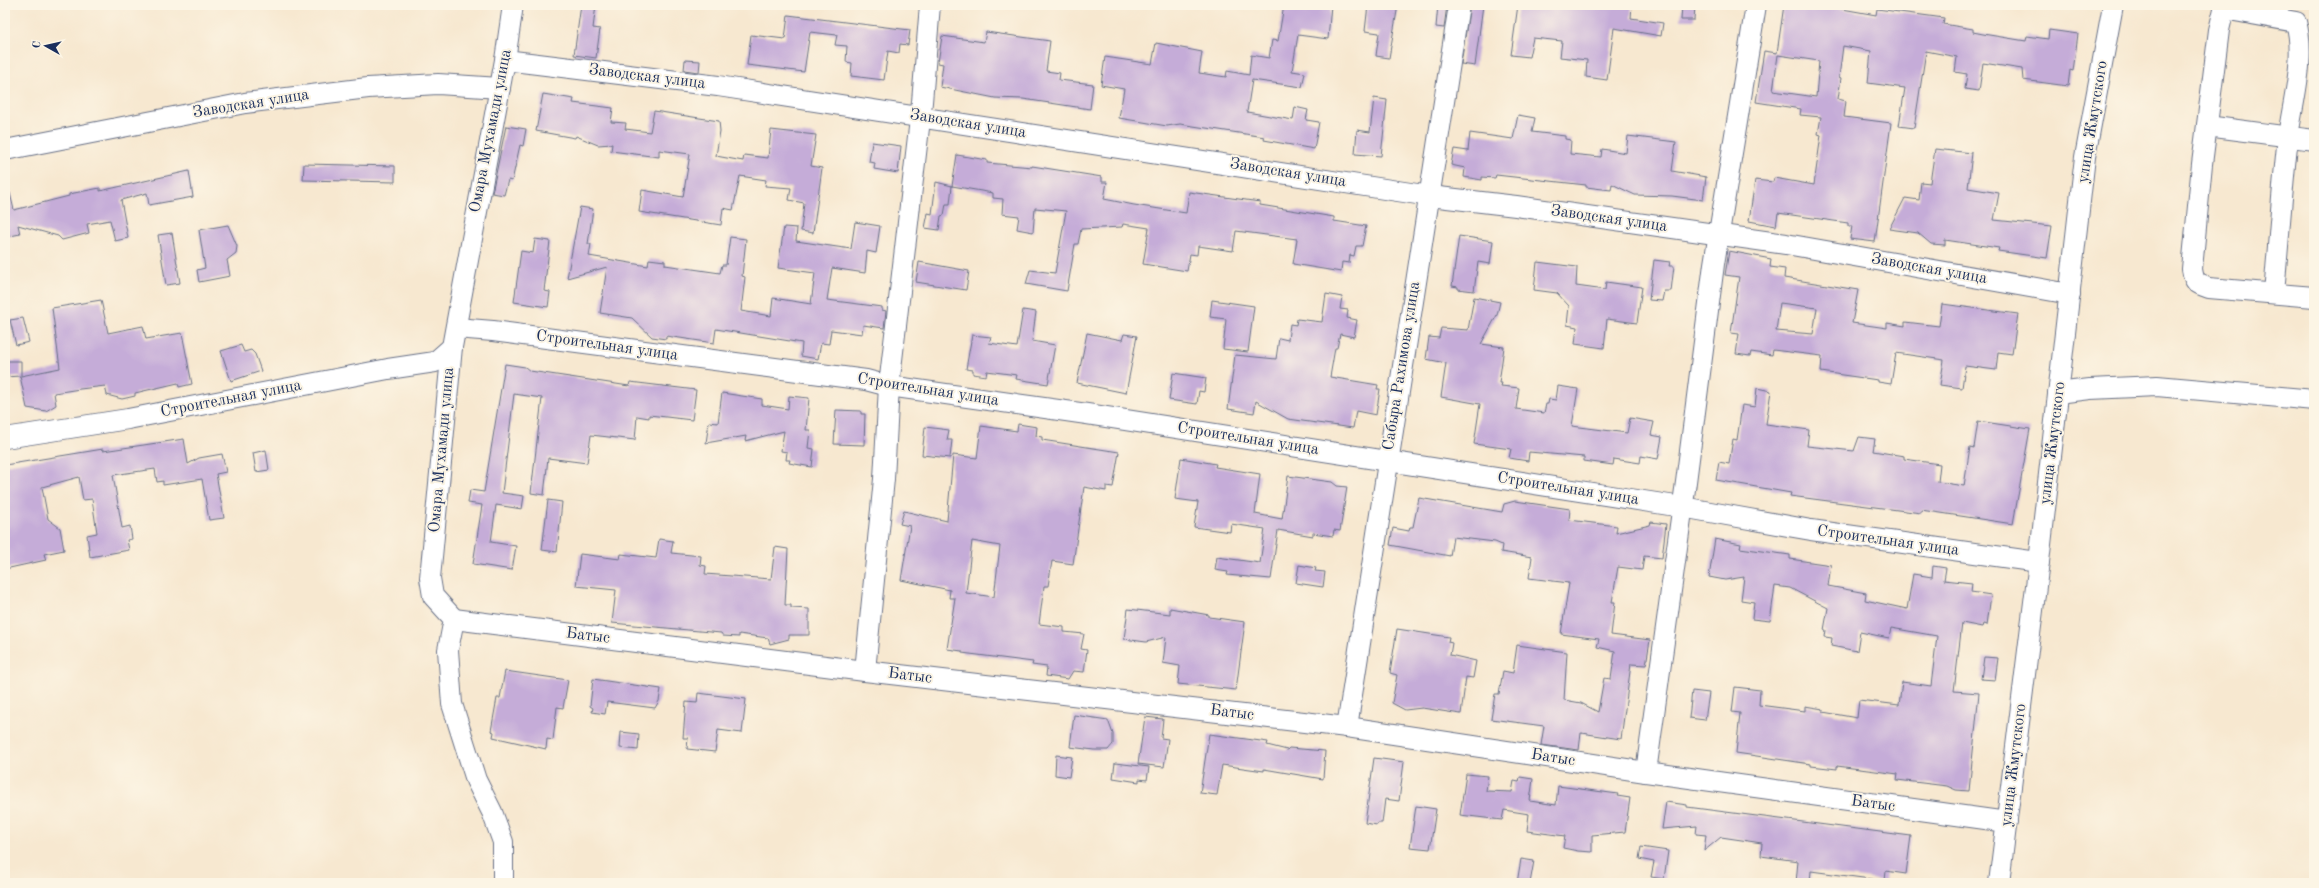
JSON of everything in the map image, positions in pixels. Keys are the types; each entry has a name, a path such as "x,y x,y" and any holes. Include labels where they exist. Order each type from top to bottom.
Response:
{"street":[{"name":"Омара Мухамади улица","path":"454,619 433,596 430,578 454,338 463,279 505,60 513,5"},
{"path":"865,671 884,479 889,386 930,5"},
{"name":"Сабыра Рахимова улица","path":"1347,727 1387,461 1459,5"},
{"path":"1646,772 1718,235 1722,220 1756,5"},
{"name":"улица Жмутского","path":"1999,883 2039,562 2085,157 2110,5"},
{"path":"2283,5 2305,22"},
{"path":"2305,22 2225,7 2218,30 2200,179 2192,269 2193,280 2198,285 2209,288 2274,292 2314,297"},
{"path":"2274,292 2288,137 2300,50 2299,34 2305,22"},
{"name":"Заводская улица","path":"505,60 718,86 1430,196 1718,235 1912,265 2070,294"},
{"name":"Заводская улица","path":"5,150 268,100 368,88 438,84 500,88"},
{"path":"2207,126 2314,140"},
{"name":"Строительная улица","path":"5,438 128,419 380,370 435,362 454,338 493,331 866,380 889,386 1072,412 1682,507 1811,530 2039,562"},
{"path":"2058,393 2090,389 2157,386 2314,400"},
{"path":"454,619 448,650 452,704 476,780 492,812 503,842 503,883"},
{"name":"Батыс","path":"454,619 865,671 1347,727 1646,772 2007,822"}],"building":[{"path":"581,5 596,5 593,28 600,29 596,58 574,55"},
{"path":"1284,5 1331,5 1328,39 1298,35 1292,71 1305,73 1302,87 1252,80 1247,112 1293,120 1295,107 1308,110 1306,120 1319,122 1314,149 1264,140 1265,137 1180,124 1167,126 1119,118 1124,89 1101,85 1105,57 1152,64 1156,43 1202,52 1199,73 1226,77 1227,71 1249,75 1251,55 1269,58 1272,40 1278,41"},
{"path":"1368,5 1398,5 1389,58 1376,56 1379,33 1365,31"},
{"path":"1438,5 1447,5 1444,28 1436,27"},
{"path":"1470,5 1483,5 1475,66 1461,64"},
{"path":"1518,5 1632,5 1631,18 1663,23 1661,36 1614,28 1607,80 1586,77 1587,60 1560,57 1562,41 1533,38 1529,57 1511,55"},
{"path":"1682,5 1695,5 1694,20 1681,20"},
{"path":"1784,5 1820,5 1876,15 1877,9 1944,18 1943,24 1973,29 1973,32 2026,41 2027,36 2048,39 2049,30 2078,34 2073,71 2070,70 2068,86 2023,80 2022,69 1983,63 1979,91 1965,89 1967,74 1955,72 1957,57 1926,51 1914,128 1899,126 1905,88 1868,83 1871,51 1843,46 1838,99 1846,101 1844,117 1891,123 1875,242 1850,239 1852,226 1848,226 1848,223 1778,213 1776,226 1749,221 1755,180 1773,182 1774,178 1814,185 1821,135 1818,134 1821,117 1800,115 1801,109 1756,102 1764,51 1777,53","holes":["1778,55 1819,61 1816,97 1773,91"]},
{"path":"788,15 910,30 908,45 900,44 899,53 888,51 884,80 851,76 852,63 846,62 847,46 835,45 837,35 810,32 804,72 747,65 751,35 785,39"},
{"path":"986,32 1050,41 1046,71 1060,73 1059,80 1093,84 1090,109 1023,99 995,98 940,87 943,64 938,63 942,36 984,42"},
{"path":"685,60 700,61 699,72 684,70"},
{"path":"543,94 574,99 573,103 613,108 611,122 626,123 625,129 650,132 654,111 719,121 720,131 716,156 743,161 744,155 768,158 771,130 816,135 811,166 822,168 813,233 801,231 804,203 789,200 791,188 765,186 766,180 740,176 733,210 723,208 721,225 639,212 642,190 683,197 690,154 659,150 659,157 611,151 612,144 598,145 576,136 575,138 536,131"},
{"path":"1374,98 1387,100 1381,156 1355,154 1357,130 1370,132"},
{"path":"1518,115 1535,118 1532,132 1565,136 1565,139 1571,140 1570,154 1601,157 1602,149 1626,153 1628,136 1676,142 1672,171 1706,177 1703,200 1672,196 1635,195 1612,184 1611,190 1586,187 1586,185 1496,175 1495,178 1482,177 1482,180 1464,177 1465,168 1451,165 1454,149 1468,151 1470,133 1513,139"},
{"path":"506,126 526,129 523,146 520,145 512,181 508,180 504,195 492,193"},
{"path":"872,142 901,146 898,173 874,169 875,163 869,162"},
{"path":"1935,149 1972,153 1968,188 1999,193 1994,220 2052,226 2047,258 1998,251 1999,248 1945,240 1945,245 1931,244 1918,233 1889,229 1905,198 1919,200 1921,182 1930,183"},
{"path":"957,155 987,160 987,163 1032,166 1102,177 1102,182 1107,182 1104,199 1134,205 1186,213 1189,192 1260,202 1260,205 1334,217 1334,221 1366,226 1362,246 1356,246 1354,256 1350,255 1349,263 1342,262 1341,272 1293,264 1297,239 1236,231 1233,251 1198,246 1197,255 1190,254 1187,271 1143,264 1149,228 1123,224 1122,227 1081,229 1078,244 1075,244 1067,291 1026,284 1030,270 1055,273 1066,211 1035,208 1033,232 1017,229 1019,216 1002,214 1003,199 993,198 993,193 952,186"},
{"path":"304,164 395,166 395,182 303,180"},
{"path":"189,171 193,197 149,205 147,193 121,200 128,238 115,241 110,220 87,224 89,233 62,240 58,236 18,225 20,234 5,237 5,194 10,193 14,210 69,196 69,194 100,188 100,191"},
{"path":"936,182 952,186 950,204 946,204 944,215 941,216 939,230 925,228 928,213 932,214"},
{"path":"580,207 593,209 588,244 591,244 589,256 648,266 649,259 665,261 665,265 720,273 722,265 726,265 730,237 746,239 742,276 745,277 741,311 771,316 773,298 811,304 815,273 778,268 784,227 797,228 796,241 851,249 855,222 880,226 876,253 867,251 865,273 832,268 827,300 882,307 882,310 886,311 884,328 863,325 862,334 831,330 829,344 821,343 818,359 801,356 802,343 716,329 714,343 666,336 666,339 652,337 632,318 600,313 607,267 567,278"},
{"path":"228,225 237,246 236,253 227,260 230,276 199,282 197,270 205,268 199,230"},
{"path":"172,233 180,283 166,285 158,235"},
{"path":"1459,236 1493,241 1490,264 1478,262 1474,291 1458,289 1458,287 1452,286"},
{"path":"535,239 550,241 544,291 550,292 548,307 514,302 521,251 533,253"},
{"path":"1729,251 1771,259 1770,267 1785,269 1784,278 1858,290 1852,323 1887,328 1887,323 1905,326 1905,322 1939,326 1942,304 2018,314 2012,354 1998,352 1996,370 1965,366 1962,388 1940,385 1944,360 1896,353 1891,384 1878,382 1878,380 1821,372 1822,356 1773,350 1772,355 1751,352 1750,356 1736,354 1739,334 1731,333 1739,277 1725,275","holes":["1780,303 1817,308 1813,334 1776,331"]},
{"path":"1654,260 1670,262 1669,266 1674,266 1671,291 1664,291 1662,301 1649,300"},
{"path":"919,262 969,271 966,290 916,282"},
{"path":"1537,262 1577,267 1576,286 1605,290 1606,282 1642,287 1637,323 1607,319 1604,348 1575,344 1577,327 1567,325 1569,306 1557,293 1534,290"},
{"path":"1326,294 1342,297 1340,309 1348,310 1347,318 1357,320 1354,337 1340,334 1337,348 1335,348 1330,377 1378,385 1377,389 1380,389 1376,415 1356,411 1353,428 1288,419 1256,401 1254,413 1228,409 1235,355 1276,359 1279,338 1288,340 1290,324 1296,325 1297,319 1322,322"},
{"path":"1474,297 1500,302 1497,315 1481,344 1504,347 1499,383 1502,383 1501,386 1519,388 1516,409 1544,413 1549,399 1556,400 1558,386 1578,389 1572,426 1627,433 1630,418 1654,422 1651,435 1662,437 1658,459 1641,456 1640,463 1614,459 1613,465 1584,461 1584,457 1529,452 1528,461 1509,458 1511,449 1474,444 1480,404 1441,397 1446,363 1426,359 1429,337 1439,338 1441,328 1468,330"},
{"path":"101,300 108,333 143,326 146,339 182,333 192,384 179,387 178,383 135,393 135,396 122,399 107,395 105,386 80,389 54,393 56,405 46,411 27,408 20,376 5,377 5,361 21,361 21,376 60,368 52,308"},
{"path":"1212,300 1254,306 1248,352 1223,349 1226,319 1210,317"},
{"path":"1023,310 1036,312 1032,341 1055,345 1048,384 1016,379 1017,375 987,371 986,376 973,374 973,370 966,369 972,335 991,337 989,343 1017,347"},
{"path":"23,318 29,342 16,345 10,320"},
{"path":"1087,333 1122,340 1124,334 1137,336 1126,393 1077,383"},
{"path":"241,345 244,352 251,350 255,354 261,371 231,381 221,351"},
{"path":"505,364 525,367 530,371 629,386 630,382 696,390 692,420 649,415 649,418 637,416 635,440 591,435 587,463 548,458 544,495 531,493 542,398 514,394 502,493 524,496 522,509 496,505 491,542 516,546 512,570 473,564 482,505 468,503 470,490 484,492"},
{"path":"1173,373 1206,378 1204,392 1199,391 1197,404 1169,400"},
{"path":"1757,388 1771,391 1766,424 1809,430 1807,446 1854,451 1859,437 1875,439 1873,451 1904,456 1904,459 1940,464 1938,482 1964,486 1970,447 1974,448 1978,421 2030,429 2013,524 1921,510 1921,513 1790,496 1791,493 1716,480 1719,462 1729,464 1733,439 1737,440 1742,405 1755,407"},
{"path":"722,393 762,399 762,405 788,409 789,396 809,398 806,430 810,430 808,448 814,449 812,467 789,463 790,460 786,460 787,452 781,451 784,431 745,441 746,436 706,443 709,422 718,423"},
{"path":"836,410 861,411 861,414 865,414 864,445 834,444"},
{"path":"1018,424 1037,427 1036,436 1042,437 1042,440 1119,452 1113,487 1106,486 1106,491 1084,487 1073,564 1052,561 1048,586 1044,586 1039,624 1064,627 1064,632 1084,634 1081,649 1087,650 1084,672 1073,671 1068,679 1046,676 1047,667 1032,665 1033,662 962,653 962,651 947,649 955,598 949,598 950,590 901,580 910,526 900,524 904,511 947,521 953,455 977,458 981,426 1017,431","holes":["972,541 1000,546 994,597 966,593"]},
{"path":"925,427 949,430 947,440 952,440 950,458 922,455"},
{"path":"184,439 188,464 199,458 222,454 226,472 216,474 224,518 209,520 202,479 163,485 163,481 157,482 155,469 113,475 122,528 130,526 132,539 127,540 129,550 90,557 87,535 97,533 92,499 83,500 79,477 42,487 48,519 60,528 64,550 44,554 46,560 5,569 5,465 103,449 103,451"},
{"path":"266,450 269,470 256,472 253,453"},
{"path":"1181,458 1216,464 1215,467 1260,474 1255,514 1282,519 1288,476 1332,482 1337,486 1347,487 1340,531 1334,530 1333,536 1313,533 1313,536 1278,530 1271,579 1227,575 1228,572 1215,570 1217,557 1260,563 1265,529 1231,524 1230,532 1194,527 1198,502 1175,499"},
{"path":"1419,498 1502,512 1504,504 1515,501 1570,509 1569,520 1617,526 1616,533 1650,525 1651,522 1666,524 1662,558 1644,556 1642,570 1618,567 1612,602 1615,602 1611,635 1650,640 1646,665 1631,664 1621,739 1581,733 1579,750 1541,745 1544,726 1491,719 1495,694 1499,694 1503,671 1513,673 1517,645 1567,652 1564,700 1581,703 1598,712 1604,678 1611,679 1615,651 1597,647 1599,639 1561,634 1569,583 1529,578 1532,557 1501,552 1502,545 1495,542 1453,537 1450,556 1390,545 1393,528 1409,531 1410,527 1413,527"},
{"path":"548,500 562,502 557,552 542,550"},
{"path":"659,539 673,541 671,553 701,556 700,565 706,566 705,574 771,579 775,547 788,549 785,605 791,605 791,608 809,609 809,635 789,635 789,639 770,644 768,638 739,634 739,637 723,636 721,633 612,623 616,590 576,586 580,554 620,559 621,554 656,558"},
{"path":"1715,539 1741,544 1740,548 1790,555 1790,559 1831,565 1828,586 1866,593 1865,600 1907,609 1913,574 1932,577 1933,566 1946,568 1944,580 1972,583 1971,592 1991,595 1987,625 1983,624 1982,627 1962,623 1954,691 1979,693 1969,791 1956,790 1947,786 1897,780 1898,774 1837,766 1837,769 1811,766 1811,764 1736,753 1740,713 1732,712 1735,687 1760,690 1759,705 1805,711 1805,706 1823,709 1823,712 1857,718 1859,700 1899,705 1902,682 1931,686 1937,636 1891,628 1889,638 1860,632 1857,651 1831,646 1832,638 1825,637 1826,630 1824,630 1828,608 1790,588 1775,586 1770,621 1752,619 1754,602 1741,600 1744,577 1725,580 1709,577"},
{"path":"1299,565 1316,568 1315,571 1325,572 1323,587 1296,583"},
{"path":"1170,608 1209,615 1209,617 1245,622 1236,690 1178,684 1180,666 1163,663 1166,637 1146,642 1124,639 1128,609 1170,614"},
{"path":"1397,629 1449,637 1448,642 1452,643 1450,655 1476,661 1473,678 1466,677 1461,714 1422,708 1405,710 1392,703 1397,675 1390,673"},
{"path":"1984,657 1998,658 1995,680 1981,679"},
{"path":"505,671 568,680 563,708 557,707 553,740 547,739 546,749 493,737 494,732 491,731 497,698 500,698"},
{"path":"593,679 661,689 659,701 655,708 607,702 605,714 592,712 593,708 590,706"},
{"path":"1692,691 1709,693 1705,720 1689,718"},
{"path":"698,693 746,699 742,733 718,730 715,752 687,749 688,738 683,738 686,702 697,703"},
{"path":"1074,715 1108,720 1113,734 1113,744 1108,750 1070,747"},
{"path":"1145,717 1163,719 1161,738 1168,739 1164,767 1138,764"},
{"path":"621,732 639,734 638,750 620,748"},
{"path":"1209,734 1268,742 1267,745 1287,750 1289,748 1325,751 1323,779 1264,769 1264,771 1222,765 1217,795 1200,793"},
{"path":"1056,755 1072,757 1069,777 1055,775"},
{"path":"1374,758 1404,762 1399,801 1385,799 1382,823 1378,823 1377,825 1365,823"},
{"path":"1115,763 1149,767 1147,780 1139,779 1139,782 1113,778"},
{"path":"1466,774 1488,776 1486,791 1512,792 1514,781 1519,782 1520,777 1533,779 1530,801 1556,805 1558,786 1618,794 1617,796 1630,798 1625,832 1592,835 1592,852 1578,851 1563,848 1565,836 1527,831 1529,814 1504,810 1502,820 1460,815"},
{"path":"1666,802 1687,805 1687,807 1911,836 1906,874 1886,871 1885,881 1811,871 1810,883 1796,883 1798,861 1761,856 1762,843 1721,837 1704,851 1706,835 1696,834 1697,826 1662,829"},
{"path":"1416,806 1436,809 1430,849 1410,847"},
{"path":"1641,847 1668,851 1664,879 1651,877 1654,862 1639,859"},
{"path":"1521,859 1534,861 1530,883 1517,883"}]}
